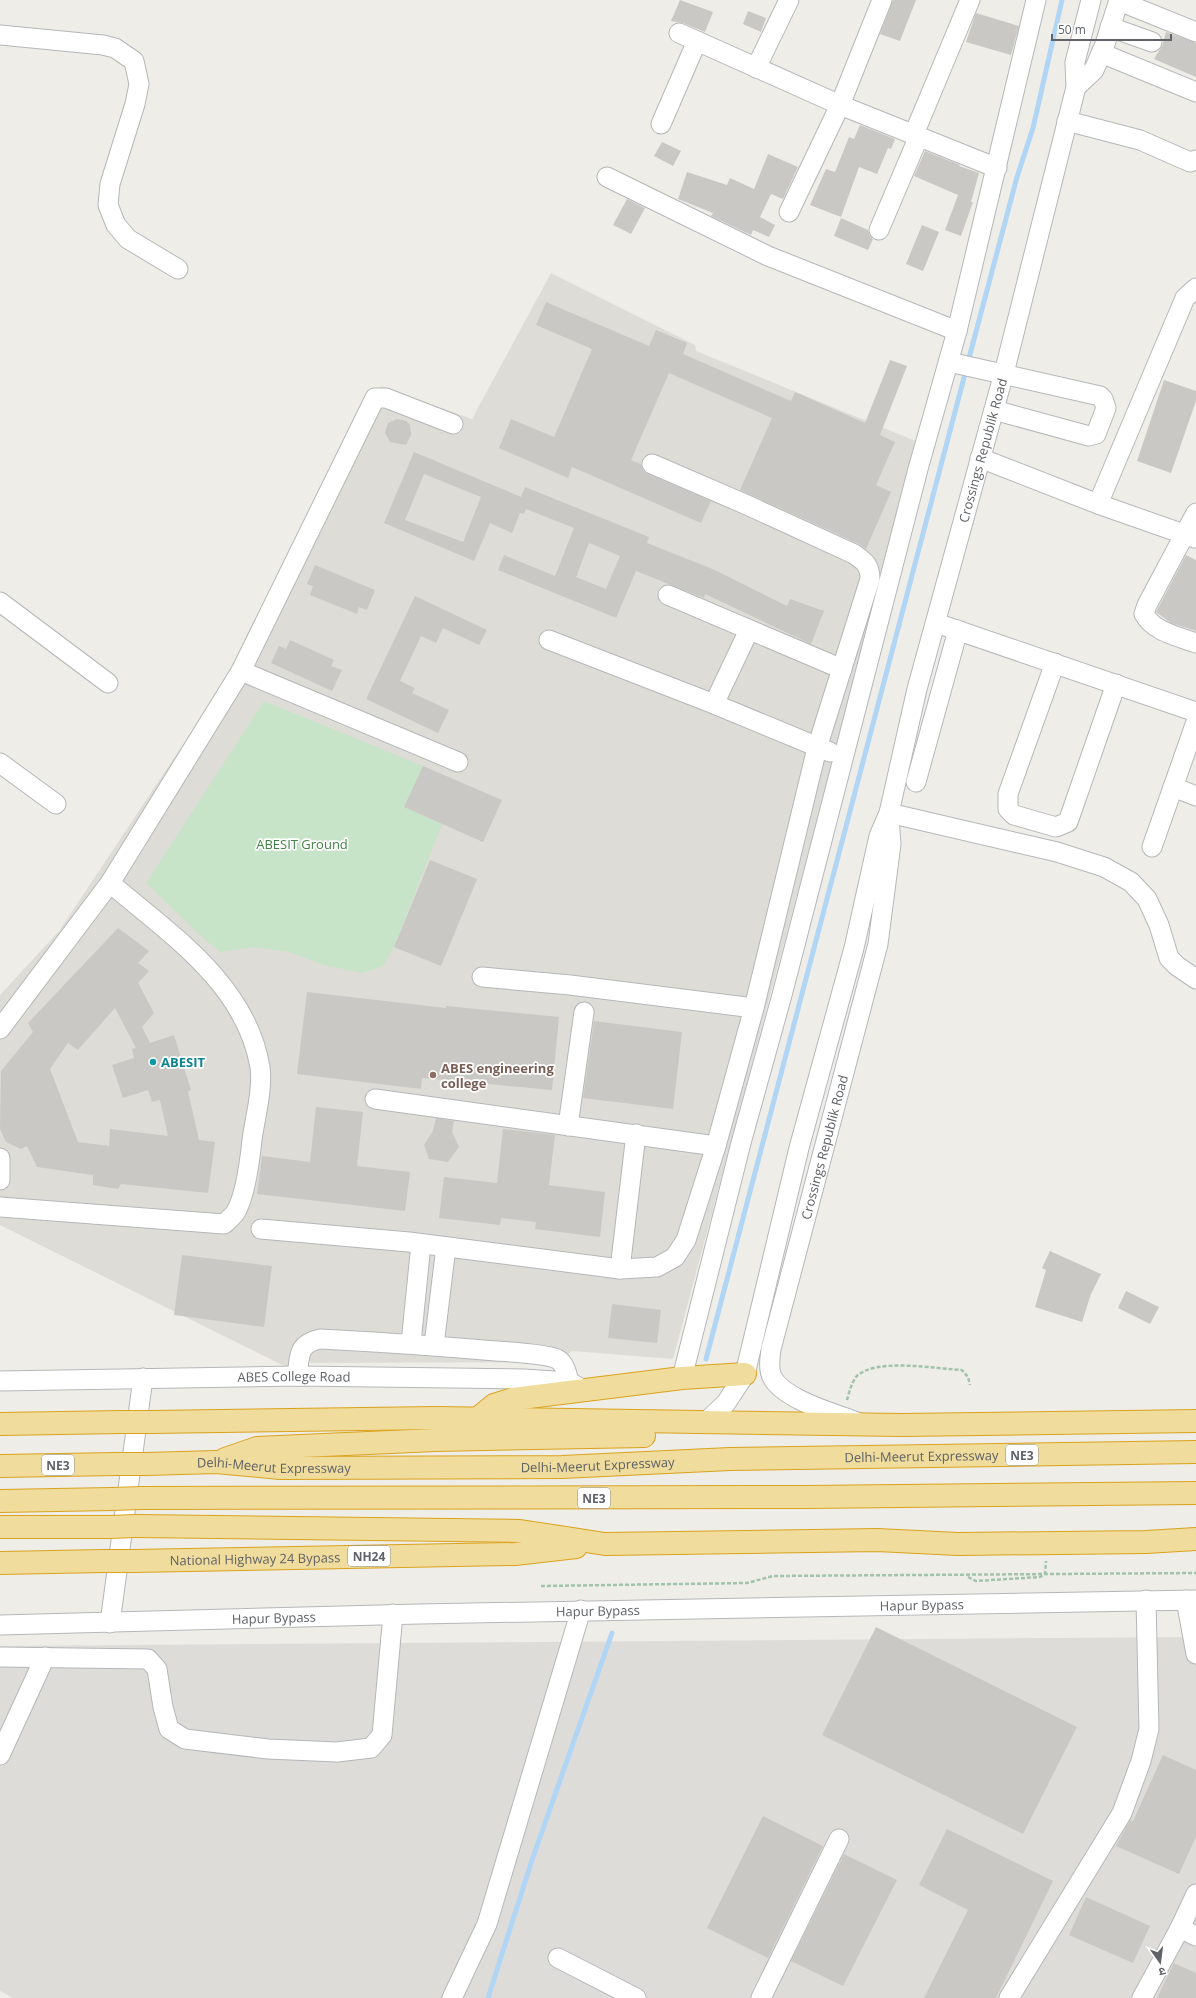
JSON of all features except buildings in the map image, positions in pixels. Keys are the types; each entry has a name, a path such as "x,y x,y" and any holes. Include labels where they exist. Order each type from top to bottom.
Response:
{"highway":[{"path":"478,1419 494,1405 513,1399 578,1387 745,1374"},
{"path":"0,1424 478,1419 863,1425 1196,1421"},
{"path":"216,1462 257,1448 435,1440 667,1435 705,1423"},
{"name":"Delhi-Meerut Expressway","path":"0,1466 216,1462 280,1468 501,1467 847,1458 1196,1452"},
{"name":"NE3","path":"0,1501 141,1498 1046,1496 1196,1494"},
{"path":"187,1526 204,1515 218,1511 441,1511 452,1508 460,1498"},
{"path":"0,1527 187,1526 520,1531 605,1544 877,1540 958,1544 1146,1542 1196,1539"},
{"name":"National Highway 24 Bypass","path":"0,1563 516,1554 605,1544"}],"street":[{"path":"756,68 789,0"},
{"path":"789,212 840,105 882,0"},
{"path":"879,230 970,0"},
{"path":"682,1378 739,1150 918,469 956,363 957,331 1036,0"},
{"name":"Crossings Republik Road","path":"705,1423 726,1403 745,1374 799,1148 854,948 879,836 888,813 917,689 1004,373 1076,87 1075,62 1092,0"},
{"path":"1076,87 1089,76 1101,53 1119,0 1196,32"},
{"path":"1110,27 1152,42"},
{"path":"679,33 840,105 997,168"},
{"path":"0,35 103,45 120,51 134,61 140,84 110,184 108,205 116,225 128,239 178,269"},
{"path":"661,124 697,41"},
{"path":"1101,53 1196,92"},
{"path":"1067,121 1140,140 1190,162 1196,160"},
{"path":"606,177 768,256 957,331"},
{"path":"1098,504 1185,298 1196,288"},
{"path":"956,363 1100,396 1103,399 1106,408 1096,434 1090,436 1080,435 994,410"},
{"path":"0,1029 110,883 242,671 375,398 386,398 453,424"},
{"path":"980,458 1098,504 1190,536"},
{"path":"261,1229 422,1244 620,1269 657,1267 675,1257 686,1240 716,1146 754,1008 817,748 870,579 870,570 866,562 854,554 747,505 652,464"},
{"path":"1196,513 1190,536 1147,605 1144,614 1149,624 1156,628 1196,643"},
{"path":"668,595 842,669"},
{"path":"0,602 108,683"},
{"path":"936,623 1196,712"},
{"path":"714,704 749,630"},
{"path":"916,782 958,630"},
{"path":"549,640 714,704 817,748 843,757"},
{"path":"1055,663 1008,794 1008,809 1014,815 1056,827 1068,822 1116,684"},
{"path":"242,671 458,762"},
{"path":"1152,847 1196,722"},
{"path":"0,763 56,804"},
{"path":"1173,787 1196,796"},
{"path":"888,813 1057,852 1104,867 1131,882 1147,899 1159,925 1169,958 1177,966 1196,979"},
{"name":"Crossings Republik Road","path":"863,1425 807,1403 784,1390 772,1377 770,1362 771,1349 878,944 891,844 888,813"},
{"path":"0,1207 224,1224 235,1214 240,1200 251,1156 260,1088 260,1068 248,1026 223,984 206,965 110,883"},
{"path":"482,977 570,985 754,1008"},
{"path":"568,1126 584,1012"},
{"path":"375,1099 716,1146"},
{"path":"620,1269 636,1134"},
{"path":"0,1158 0,1180"},
{"path":"411,1343 422,1244"},
{"path":"434,1345 446,1247"},
{"path":"297,1376 301,1350 308,1342 320,1339 411,1343 523,1353 556,1358 562,1362 578,1387"},
{"name":"ABES College Road","path":"0,1381 297,1376 524,1379 578,1387"},
{"path":"110,1623 144,1378"},
{"path":"1146,1542 1196,1547"},
{"path":"1008,1998 1122,1813 1141,1761 1149,1729 1146,1600"},
{"path":"1191,1600 1196,1654"},
{"name":"Hapur Bypass","path":"0,1625 581,1610 1191,1600"},
{"path":"452,1998 487,1924 581,1610"},
{"path":"0,1657 148,1659 157,1669 163,1707 169,1729 185,1739 268,1749 337,1752 371,1748 382,1735 393,1614"},
{"path":"0,1755 44,1657"},
{"path":"762,1998 839,1839"},
{"path":"1142,1998 1188,1932 1196,1894"},
{"path":"558,1958 636,1998"}],"path":[{"path":"842,1417 851,1386 857,1377 870,1368 884,1365 962,1370 968,1376 970,1384"},
{"path":"968,1577 976,1581 1040,1577 1045,1574 1046,1569 1046,1543"},
{"path":"541,1586 747,1583 773,1576 1196,1573"}],"shaded area":[{"path":"551,273 695,345 696,351 918,442 673,1359 572,1351 562,1360 552,1362 289,1363 288,1368 0,1225 0,995 59,931 230,674 381,386 472,419"},
{"path":"1196,1637 1196,1998 13,1998 0,1991 0,1646"}],"green space":[{"name":"ABESIT Ground","path":"264,701 423,766 405,807 442,824 394,947 383,966 362,973 324,965 289,952 254,947 220,952 202,937 146,883"}],"waterway":[{"path":"968,362 1017,177 1033,128 1062,0"},
{"path":"706,1359 966,370"},
{"path":"488,1998 532,1860 612,1633"}],"place":[{"name":"ABESIT","path":"153,1062"},
{"name":"ABES engineering college","path":"433,1075"}]}
